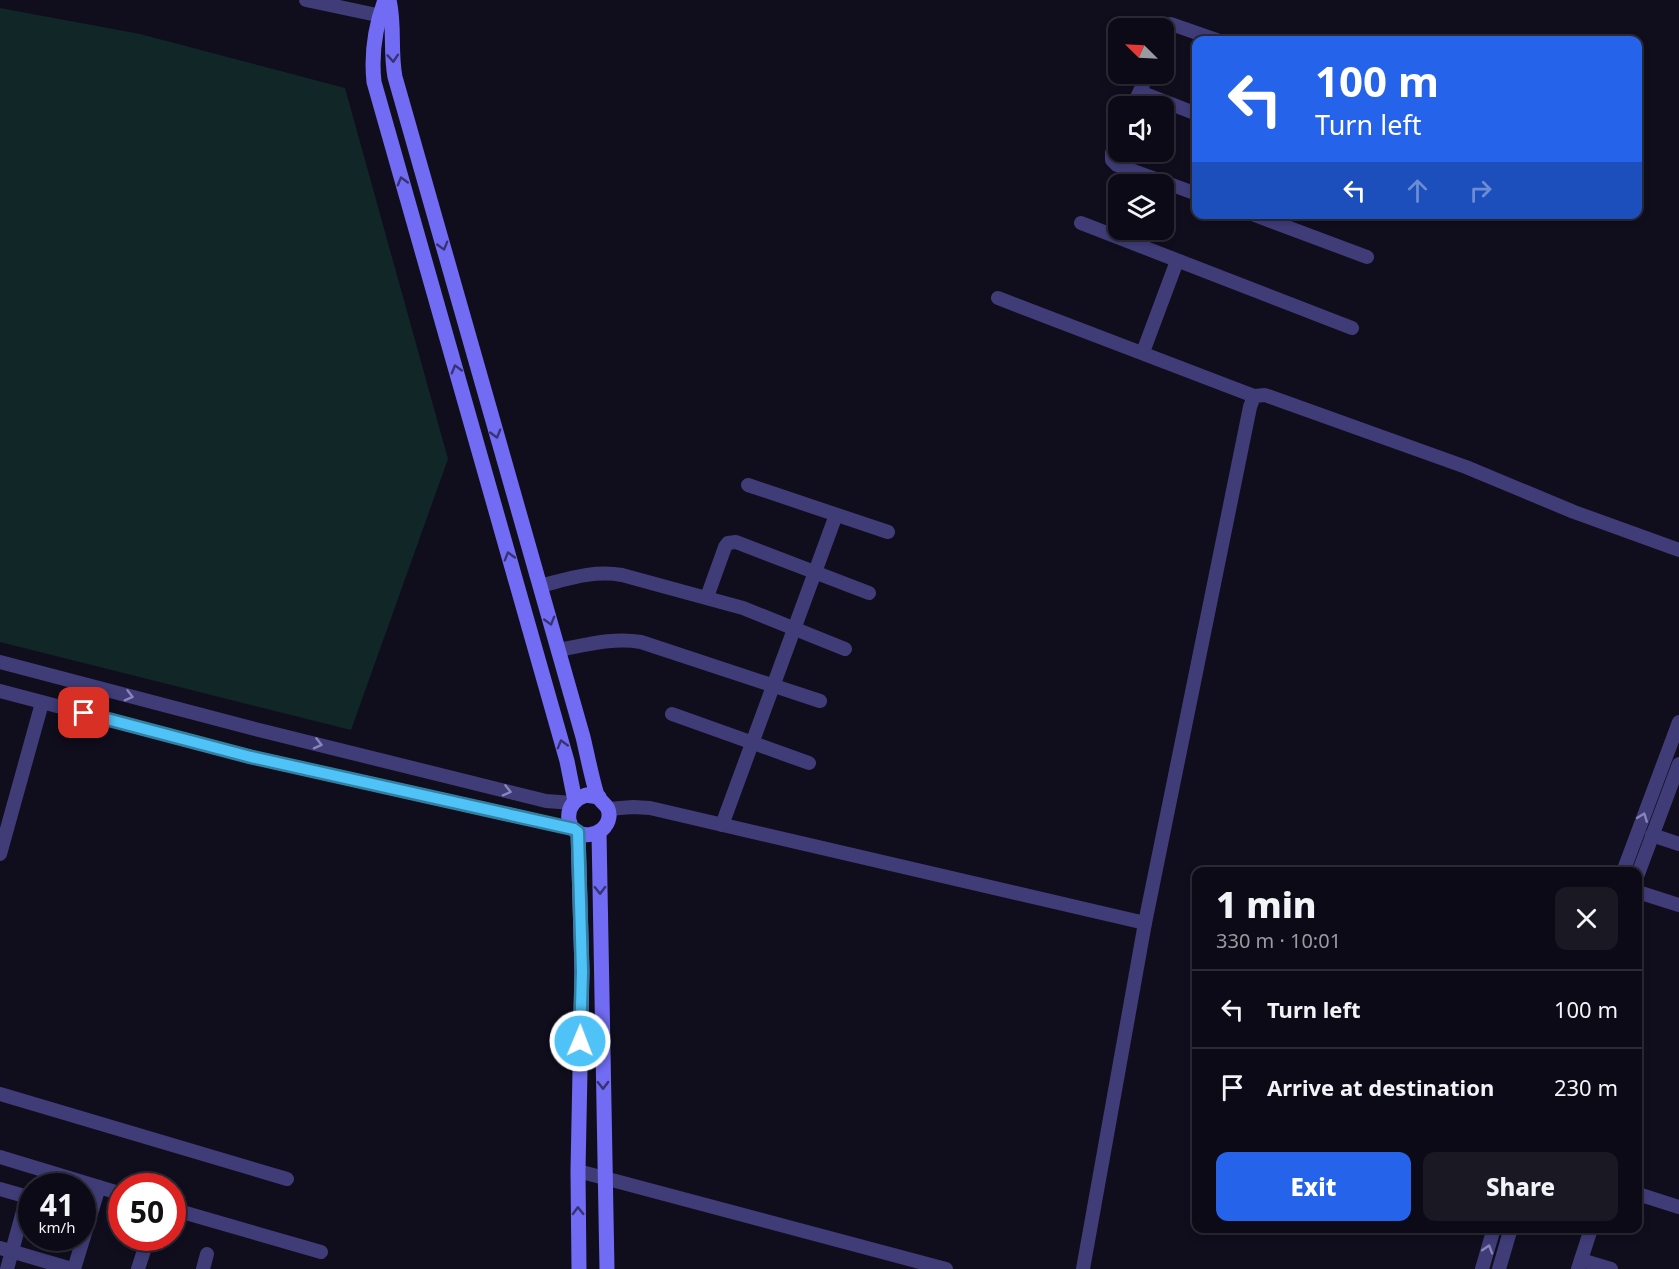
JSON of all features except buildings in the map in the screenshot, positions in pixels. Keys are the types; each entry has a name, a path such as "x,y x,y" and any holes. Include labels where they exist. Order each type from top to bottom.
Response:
{"main road":[{"path":"387,0 386,17 395,77 558,650 609,819 606,826 599,832 589,835 576,831"},
{"path":"386,17 373,51 374,82 567,761 574,802"},
{"path":"579,1269 578,1171 582,972 576,831 569,821 569,812 574,802 586,795 603,803"},
{"path":"599,832 607,1269"}],"street":[{"path":"306,0 386,17"},
{"path":"1174,25 1205,36"},
{"path":"1138,96 1144,84"},
{"path":"1140,92 1192,112"},
{"path":"1114,162 1192,192"},
{"path":"1266,219 1367,256"},
{"path":"1081,224 1352,328"},
{"path":"1143,352 1177,261"},
{"path":"998,298 1254,396 1265,395 1466,467 1574,512 1679,550"},
{"path":"1083,1269 1145,923 1254,396"},
{"path":"748,485 888,532"},
{"path":"722,825 836,514"},
{"path":"707,597 726,547 731,542 869,593"},
{"path":"540,586 587,574 605,572 622,574 743,608 844,649"},
{"path":"558,650 612,640 641,642 820,701"},
{"path":"0,663 534,798 574,802"},
{"path":"0,691 251,757 576,831"},
{"path":"0,854 42,703"},
{"path":"672,714 809,764"},
{"path":"1625,867 1679,722"},
{"path":"1641,867 1652,835 1672,801 1679,764"},
{"path":"603,803 650,808 1145,923"},
{"path":"1652,835 1679,844"},
{"path":"1642,893 1679,905"},
{"path":"0,1094 287,1179"},
{"path":"0,1157 108,1190"},
{"path":"578,1171 942,1269"},
{"path":"6,1250 73,1269 99,1187"},
{"path":"0,1189 25,1198 25,1204 6,1250 7,1269"},
{"path":"1642,1195 1679,1207"},
{"path":"186,1213 321,1252"},
{"path":"1482,1269 1493,1233"},
{"path":"1499,1269 1510,1233"},
{"path":"1590,1233 1580,1265 1611,1269"},
{"path":"138,1269 144,1251"},
{"path":"203,1269 207,1254"}],"green space":[{"path":"0,8 140,34 345,88 448,459 351,730 0,642"}],"route":[{"path":"84,713 251,757 574,829 578,832 582,972 580,1041"}]}
